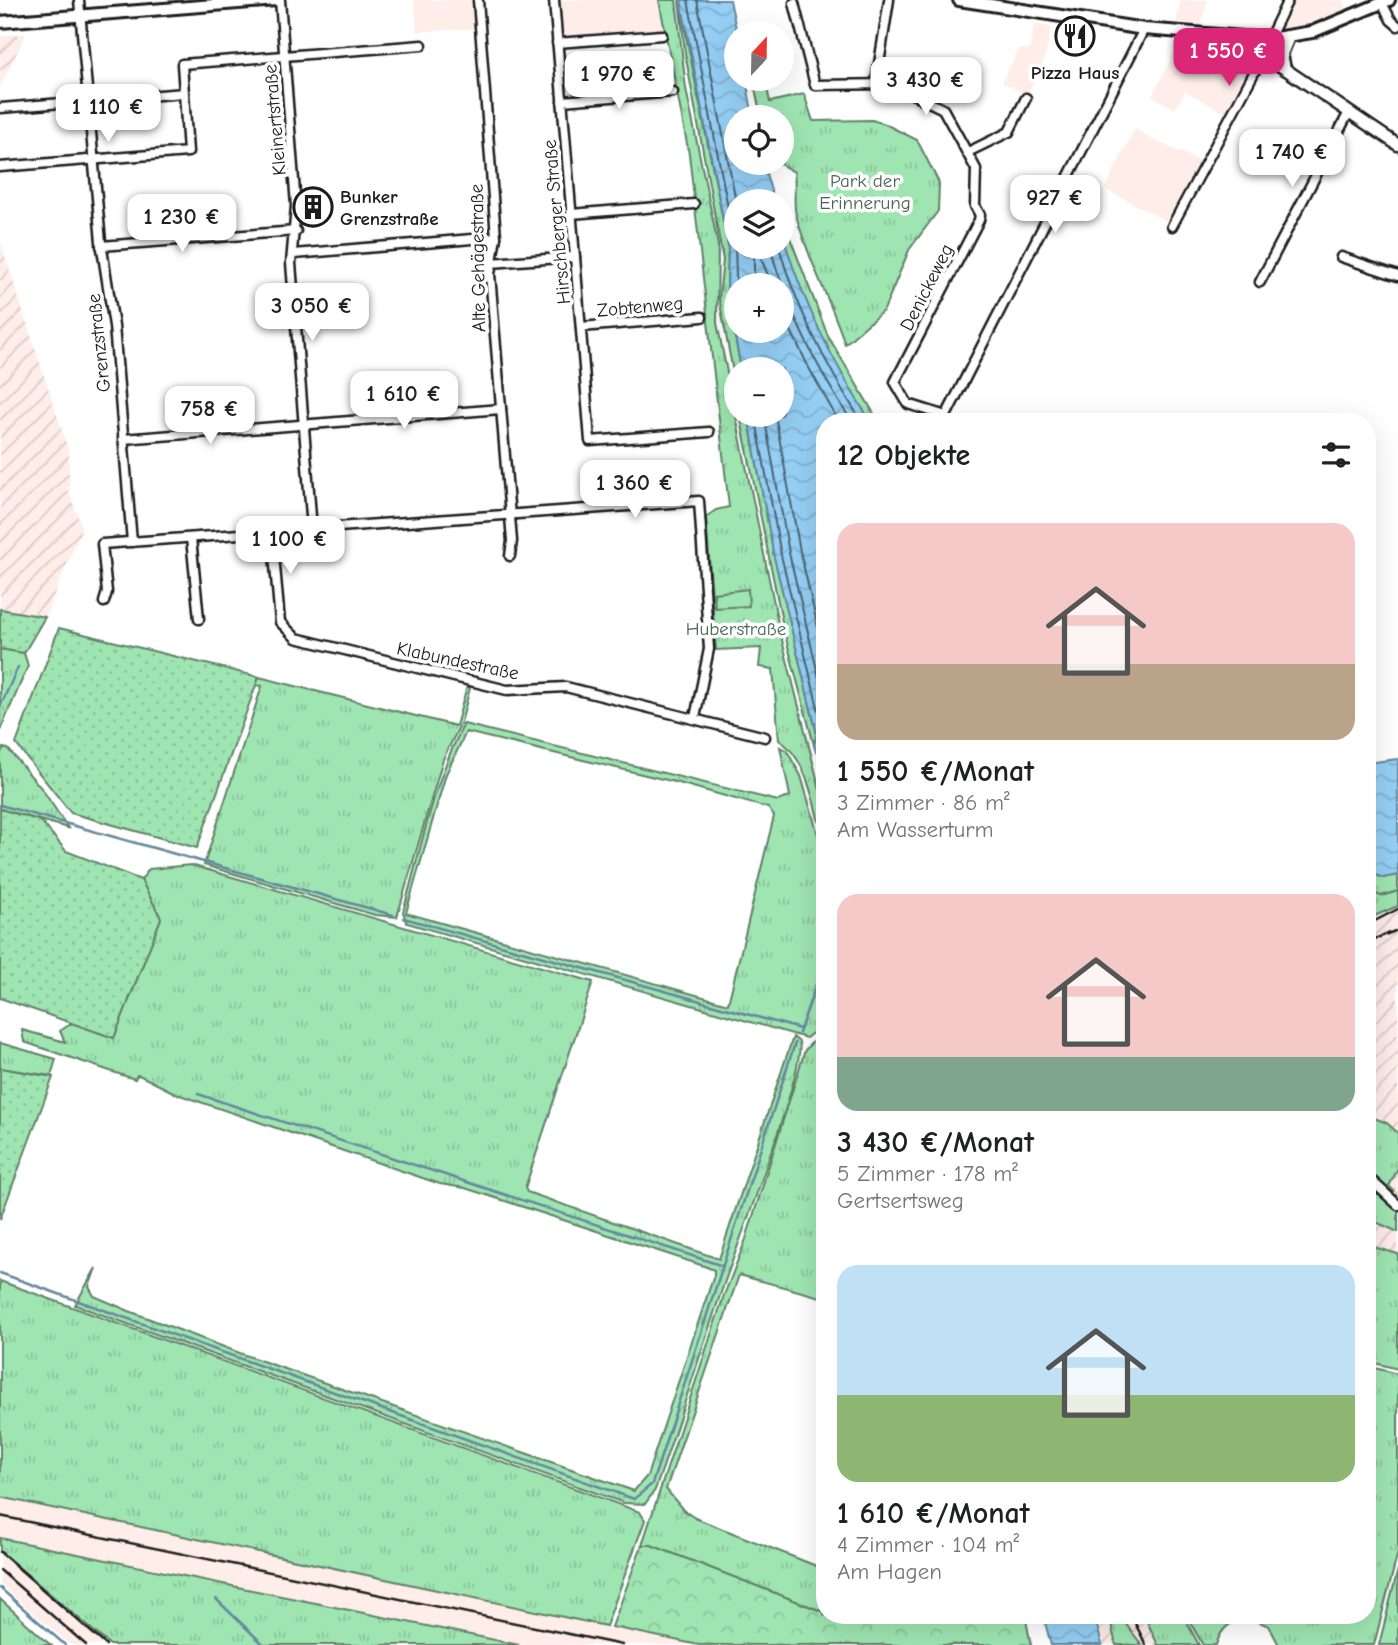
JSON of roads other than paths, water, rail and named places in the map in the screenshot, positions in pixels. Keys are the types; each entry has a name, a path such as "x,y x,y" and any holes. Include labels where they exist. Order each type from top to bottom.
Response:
{"main road":[{"path":"0,22 279,0"},
{"path":"958,0 1144,30 1229,37 1272,31 1289,37 1333,25 1386,2"}],"street":[{"name":"Grenzstraße","path":"79,0 102,246 113,315 132,542"},
{"name":"Kleinertstraße","path":"279,0 296,206 294,254 291,263 312,529"},
{"name":"Alte Gehägestraße","path":"478,0 496,237 491,263 512,541 510,556"},
{"name":"Hirschberger Straße","path":"554,0 590,441 709,432"},
{"path":"876,83 889,0"},
{"path":"1172,226 1262,56 1288,0"},
{"path":"1386,2 1391,20 1398,26"},
{"name":"Denickeweg","path":"794,3 816,85 892,84 943,109 976,169 975,206 980,215 979,220 895,383 908,404 936,413"},
{"name":"Denickeweg","path":"948,413 1144,30"},
{"path":"557,43 662,35"},
{"path":"1229,37 1285,69 1398,145"},
{"path":"1285,69 1282,54 1289,37"},
{"path":"0,167 188,152 182,64 422,45"},
{"path":"562,101 673,92"},
{"path":"1,108 184,93"},
{"path":"968,152 1009,132 1026,98"},
{"path":"1260,282 1349,112"},
{"path":"571,214 694,204"},
{"path":"102,246 296,231"},
{"path":"294,254 496,237"},
{"path":"491,263 575,257"},
{"path":"1341,257 1398,276"},
{"name":"Zobtenweg","path":"581,327 702,317"},
{"path":"123,439 500,409"},
{"path":"104,602 107,592 102,544 699,501 709,649 695,718"},
{"name":"Klabundestraße","path":"272,532 280,622 296,638 507,690 566,687 765,737"},
{"path":"191,538 199,619"},
{"path":"1376,1185 1398,1205"}],"water":[{"path":"681,0 730,0 734,21 724,21 724,91 748,91 751,105 724,105 724,175 766,175 771,189 724,189 724,224"},
{"path":"728,259 791,259 819,330 866,413 816,413 816,730 774,557 750,427 794,427 794,357 739,357 736,343 794,343 794,273 727,273"},
{"path":"1398,759 1398,875 1383,878 1376,875 1376,762"},
{"path":"1045,1624 1096,1624 1102,1645 1051,1645"}],"waterway":[{"path":"0,707 18,667"},
{"path":"0,805 393,915"},
{"path":"404,918 800,1029"},
{"path":"799,1033 816,985"},
{"path":"0,1273 634,1499 652,1484 795,1043"},
{"path":"198,1094 723,1266"},
{"path":"0,1588 65,1645"},
{"path":"216,1599 264,1645"}],"railway":[{"path":"1376,920 1398,909"},
{"path":"1376,938 1395,931"},
{"path":"0,1516 622,1645"},
{"path":"0,1552 106,1645"},
{"path":"0,1570 86,1645"},
{"path":"1136,1624 1146,1645"}],"place":[{"name":"Pizza Haus","path":"1075,36"},
{"name":"Bunker Grenzstraße","path":"313,207"}],"park label":[{"name":"Park der Erinnerung","path":"865,191"},
{"name":"Huberstraße","path":"736,628"}]}
